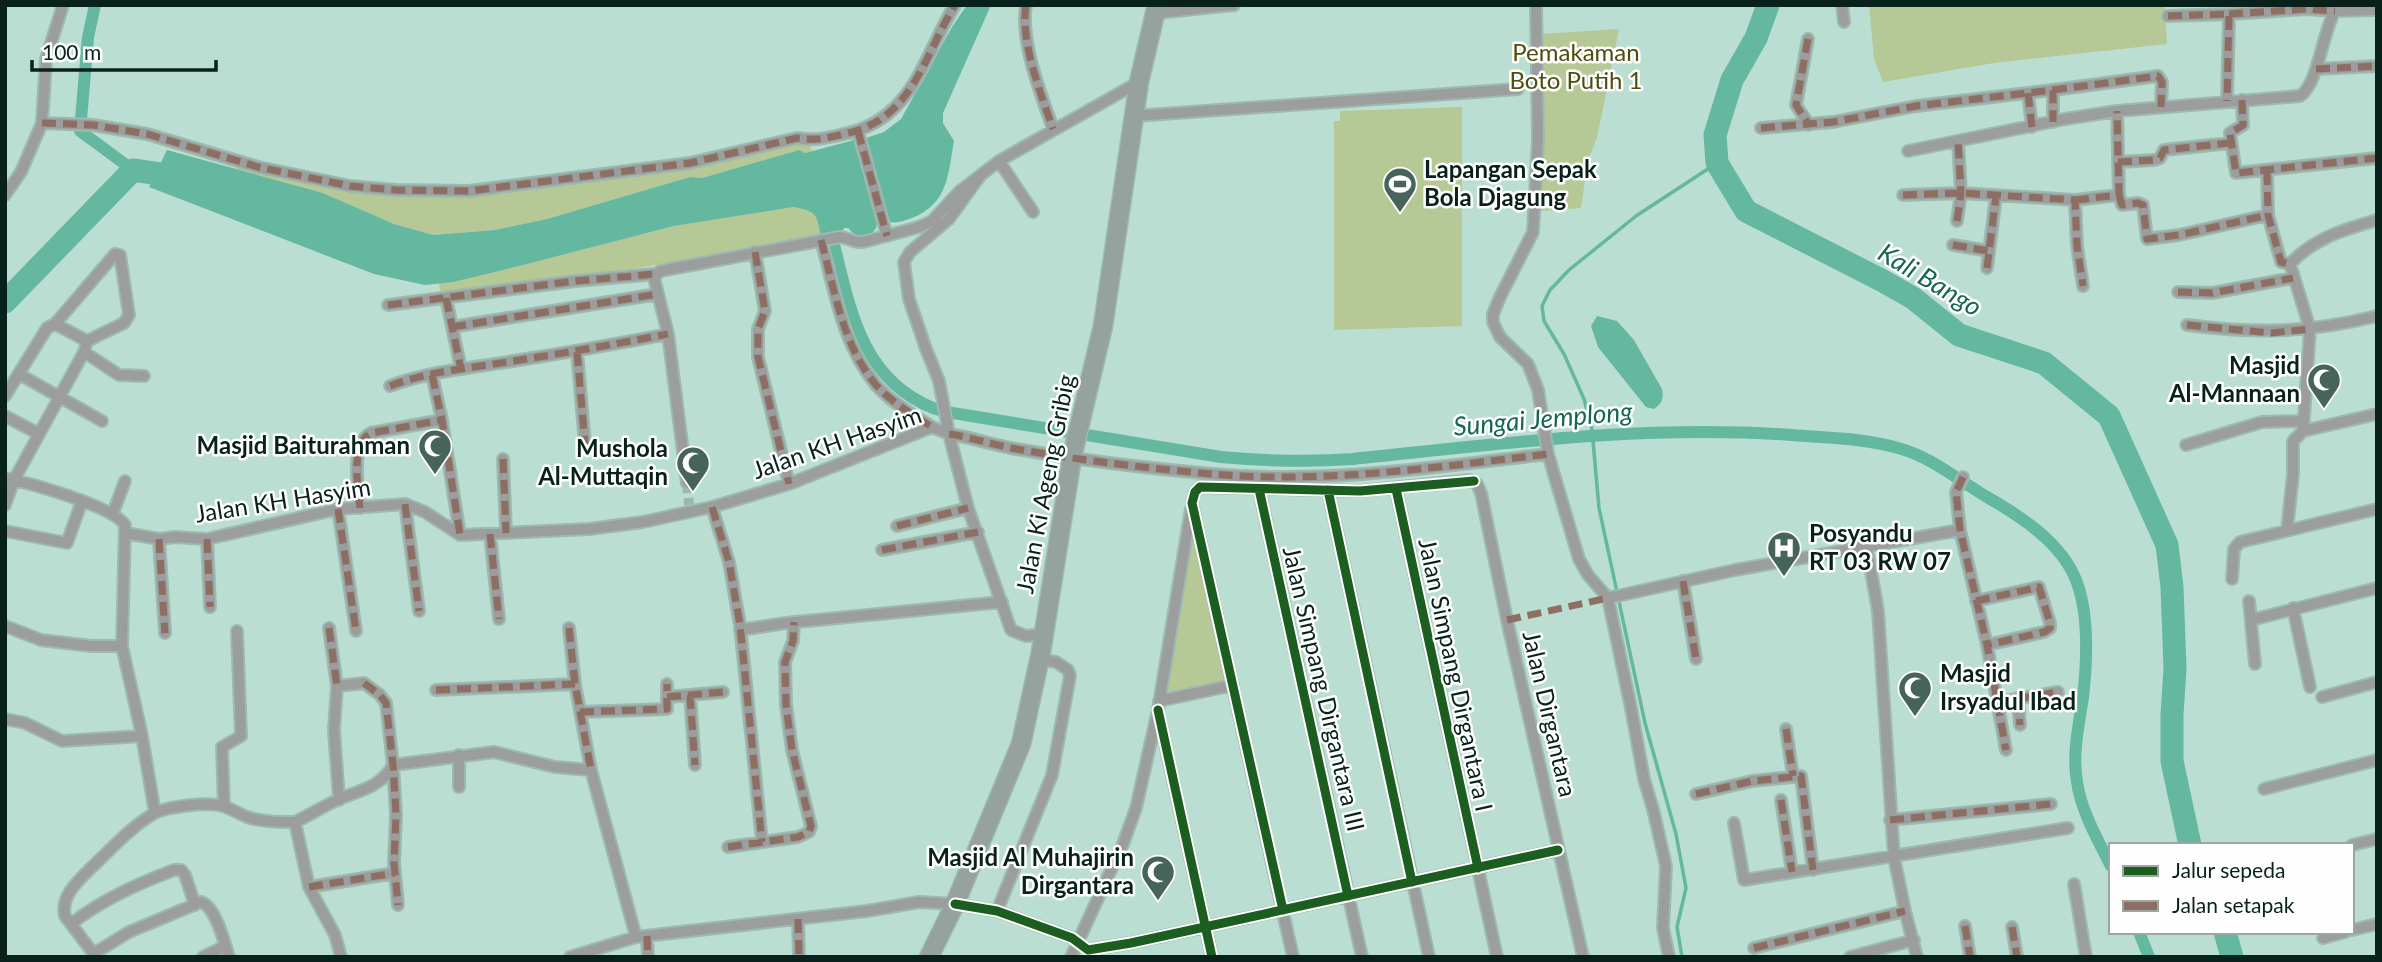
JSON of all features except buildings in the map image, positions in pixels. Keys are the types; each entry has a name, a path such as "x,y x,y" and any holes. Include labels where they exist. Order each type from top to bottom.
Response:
{"main road":[{"name":"Jalan Ki Ageng Gribig","path":"929,957 955,904 1021,744 1039,659 1073,456 1103,326 1133,116 1156,9"}],"street":[{"path":"5,195 21,172 42,122 46,59 64,5"},
{"path":"42,122 93,125 147,134 258,167 350,186 469,191 690,163 797,138 813,141 859,134 889,114 905,98 919,77 955,5"},
{"path":"1026,5 1024,28 1053,129"},
{"path":"1156,9 1234,5"},
{"path":"1536,5 1538,139 1533,232 1500,297 1493,314 1493,322 1500,337 1528,364 1539,396 1547,452 1579,559 1588,575 1611,597 1644,779 1667,866 1663,928 1669,957"},
{"path":"1842,5 1844,22"},
{"path":"2168,16 2197,10 2229,14 2254,8 2377,10"},
{"path":"1908,151 2117,111 2300,96 2305,93 2316,69 2329,8"},
{"path":"2227,101 2229,14"},
{"path":"1808,39 1796,105 1809,125"},
{"path":"2316,69 2377,66"},
{"path":"1761,128 1809,125 1916,106 2158,76 2162,82 2161,107"},
{"path":"388,305 656,274 660,271 840,237 856,243 887,236 932,221 960,191 999,161 1139,82"},
{"path":"1133,116 1517,89"},
{"path":"2053,90 2053,122"},
{"path":"2028,93 2032,127"},
{"path":"2242,100 2243,125 2230,133 2236,173 2377,158"},
{"path":"2117,111 2119,195 2122,205 2143,205 2147,239 2179,235 2268,215"},
{"path":"859,134 887,236"},
{"path":"1957,221 1961,193 1958,141"},
{"path":"2118,162 2154,160 2160,158 2164,150 2230,142"},
{"path":"999,161 1032,212"},
{"path":"2267,171 2268,215 2281,262 2290,264"},
{"name":"Jalan KH Hasyim","path":"980,176 949,219 910,252 904,262 909,299 944,399 948,430 968,508 1011,630 1026,636 1043,634"},
{"path":"1903,195 1961,193 2075,200 2119,195"},
{"path":"1987,268 1996,196"},
{"path":"2075,200 2077,246 2083,286"},
{"path":"2290,264 2310,245 2328,235 2377,220"},
{"path":"822,240 850,347 877,387 932,427"},
{"path":"1953,246 1989,251"},
{"path":"755,252 765,311 758,329 758,357 789,484"},
{"path":"5,396 44,332 55,324 115,254 118,254 129,315 124,323 85,347 39,434 10,479 5,505"},
{"path":"2287,530 2293,474 2293,440 2303,426 2310,329 2290,264"},
{"path":"656,274 668,334 687,482"},
{"path":"2178,292 2212,293 2293,278"},
{"path":"452,327 658,294"},
{"path":"446,298 461,369"},
{"path":"2186,326 2271,333 2310,329 2377,316"},
{"path":"55,324 119,375 144,376"},
{"path":"390,386 461,369 577,352 668,334"},
{"path":"577,352 585,444"},
{"path":"19,374 102,421"},
{"path":"432,375 460,535"},
{"path":"2186,445 2262,422 2303,426 2377,414"},
{"path":"5,416 39,434"},
{"path":"360,508 356,468 364,438 371,433 442,420"},
{"name":"Jalan KH Hasyim","path":"126,533 159,539 207,539 338,509 405,504 425,512 460,535 589,529 643,522 690,508 712,507 789,484 932,427 948,430"},
{"path":"948,430 1010,448 1213,474 1308,477 1443,467 1547,452"},
{"path":"503,459 506,533"},
{"path":"1963,477 1957,489 1960,530 1987,645 2006,750"},
{"path":"10,479 82,501 113,513 124,522 126,533 122,646 142,736 155,813"},
{"path":"113,513 125,481"},
{"name":"Jalan Dirgantara","path":"1396,489 1474,481 1481,493 1583,957"},
{"path":"1071,957 1123,844 1136,808 1158,705 1195,492 1200,487 1396,489"},
{"name":"Jalan Simpang Dirgantara III","path":"1259,489 1362,957"},
{"name":"Jalan Simpang Dirgantara I","path":"1396,489 1497,957"},
{"path":"1328,490 1429,957"},
{"path":"5,531 67,543 82,501"},
{"path":"1192,503 1293,957"},
{"path":"405,504 419,611"},
{"path":"712,507 729,562 740,630 762,842"},
{"path":"897,526 968,508"},
{"path":"338,509 356,631"},
{"path":"2232,579 2236,545 2245,540 2377,509"},
{"path":"1611,597 1683,581 1960,530"},
{"path":"882,550 978,533"},
{"path":"490,534 499,619"},
{"path":"159,539 165,633"},
{"path":"207,539 210,607"},
{"path":"1867,548 1878,611 1894,857 1917,957"},
{"path":"1683,581 1696,659"},
{"path":"1976,601 2039,587 2043,596 2050,624 2048,630 1987,645"},
{"path":"2250,620 2377,588"},
{"path":"2249,601 2255,664"},
{"path":"740,630 794,622 1002,602"},
{"path":"2293,608 2310,687"},
{"path":"727,847 806,834 811,826 792,750 786,705 785,662 793,641 794,622"},
{"path":"329,628 337,686 334,730 339,800"},
{"path":"569,628 575,684 591,770 648,957"},
{"path":"6,630 41,640 91,646 122,646"},
{"path":"224,806 222,747 241,736 237,631"},
{"path":"997,911 1052,775 1062,728 1070,676 1068,670 1056,662 1039,659"},
{"path":"2322,696 2377,682"},
{"path":"337,686 364,683 384,699 393,765 398,905"},
{"path":"436,690 575,684"},
{"path":"667,684 668,722"},
{"path":"1158,705 1233,684"},
{"path":"667,697 723,692"},
{"path":"1997,702 2058,692"},
{"path":"690,695 695,765"},
{"path":"2018,698 2020,725"},
{"path":"1158,705 1212,957"},
{"path":"580,712 667,709"},
{"path":"5,719 25,723 62,741 142,736"},
{"path":"1786,729 1793,776"},
{"path":"203,957 227,951 210,907 201,902 130,932 94,955 65,916 63,908 66,896 84,875 122,839 155,813 197,804 224,806 248,817 295,822 381,782 393,765 459,755 494,752 510,754 543,765 591,770"},
{"path":"459,755 460,788"},
{"path":"2264,789 2377,760"},
{"path":"1696,793 1752,781 1802,777 1813,870"},
{"path":"1781,800 1792,872"},
{"path":"1890,820 2051,804"},
{"path":"295,822 309,887 335,935 341,957"},
{"path":"1734,823 1744,880 2068,828"},
{"path":"2354,845 2377,839"},
{"path":"570,957 641,937 919,902 955,904 997,911 1072,938 1088,950 1131,943 1558,850"},
{"path":"72,923 129,887 174,870 181,870 186,874 195,905"},
{"path":"309,887 395,873"},
{"path":"2074,884 2086,957"},
{"path":"1754,948 1905,911"},
{"path":"798,919 799,957"},
{"path":"2354,929 2377,923"},
{"path":"1965,926 1970,957"},
{"path":"2012,927 2017,957"},
{"path":"2323,938 2338,934"},
{"path":"1850,957 1914,940"},
{"path":"1131,943 1135,957"}],"green space":[{"path":"1869,5 2165,5 2167,44 1994,63 1883,82 1874,59"},
{"name":"Pemakaman Boto Putih 1","path":"1619,29 1597,138 1588,160 1581,208 1540,211 1540,34"},
{"name":"Lapangan Sepak Bola Djagung","path":"1462,107 1462,326 1334,330 1334,121 1340,121 1340,111"},
{"path":"794,140 810,146 812,151 805,153 799,150 702,178 690,177 547,219 495,230 433,235 394,224 323,193 236,169 237,165 441,196 660,168"},
{"path":"794,207 808,210 815,215 821,236 615,272 441,298 439,283 527,264 674,226"},
{"path":"1193,538 1196,539 1226,680 1170,693 1167,690"}],"shaded area":[{"path":"967,5 991,5 943,113 943,123 954,141 948,177 940,196 924,212 902,221 885,221 863,139 884,132 901,119"},
{"path":"858,139 878,216 876,228 871,235 858,236 844,228 842,233 821,236 814,215 794,207 674,226 453,282 425,285 374,274 149,187 167,150 323,193 394,224 433,235 495,230 547,219 690,177 702,178 799,150 805,153"},
{"path":"1597,316 1617,321 1634,340 1662,389 1662,400 1654,409 1646,407 1598,347 1591,326"}],"waterway":[{"path":"95,5 88,37 80,131 133,170"},
{"name":"Kali Bango","path":"1768,5 1756,38 1732,80 1715,135 1717,163 1746,211 1913,298 1959,335 2044,363 2109,416 2167,545 2172,587 2175,668 2172,761 2190,843"},
{"path":"1682,957 1677,927 1686,888 1676,834 1645,723 1599,508 1592,430 1584,399 1564,354 1544,321 1542,306 1550,290 1569,270 1636,216 1717,163"},
{"path":"5,302 133,170 187,178"},
{"name":"Sungai Jemplong","path":"830,229 851,308 872,356 887,377 907,394 933,408 945,411 1221,457 1254,459 1353,459 1572,437 1682,432 1737,432 1845,439 1885,445 1922,457 2038,531 2060,554 2076,580 2083,607 2086,653 2076,771 2086,814 2109,862"},
{"name":"Sungai Jemplong","path":"2140,934 2149,957"},
{"name":"Kali Bango","path":"2226,934 2232,957"}],"tunnel":[{"path":"687,483 689,505"}],"marked path":[{"path":"42,123 93,125 147,134 258,167 350,186 396,190 469,191 690,163 797,138 826,138 867,127 901,101 924,65 955,5"},
{"path":"1026,5 1029,51 1053,129"},
{"path":"2229,14 2306,9 2335,11"},
{"path":"2168,16 2229,14 2227,101"},
{"path":"1808,39 1796,105 1809,125"},
{"path":"2316,69 2377,66"},
{"path":"2053,90 2158,76 2162,82 2161,107"},
{"path":"1761,128 1833,122 1916,106 2053,90 2053,122"},
{"path":"2028,93 2032,127"},
{"path":"2242,100 2243,125 2230,133 2236,173 2377,158"},
{"path":"2075,200 2119,195 2117,111"},
{"path":"858,131 887,236"},
{"path":"1957,221 1961,193 1958,141"},
{"path":"2118,162 2154,160 2160,158 2164,150 2230,143"},
{"path":"2267,171 2268,215 2281,262 2290,264"},
{"path":"1903,195 1961,193 2075,200 2077,246 2083,286"},
{"path":"2119,195 2122,205 2143,205 2147,239 2179,235 2268,215"},
{"path":"1987,268 1996,196"},
{"path":"821,240 847,335 864,369 888,397 932,427"},
{"path":"1953,245 1989,251"},
{"path":"755,252 765,311 758,329 758,357 789,484"},
{"path":"388,305 575,281 656,274"},
{"path":"2178,292 2212,293 2293,278"},
{"path":"452,327 658,294"},
{"path":"446,298 461,369"},
{"path":"2187,325 2271,333 2310,329"},
{"path":"390,386 435,373 668,334"},
{"path":"577,352 585,444"},
{"path":"432,375 460,535"},
{"path":"360,508 357,467 364,438 371,433 442,420"},
{"path":"949,434 1011,448 1086,460 1254,477 1380,473 1548,454"},
{"path":"503,459 506,533"},
{"path":"1963,477 1956,492 1960,530 1987,645 2006,750"},
{"path":"405,504 419,611"},
{"path":"712,507 729,562 740,625 762,842"},
{"path":"897,526 968,508"},
{"path":"338,509 356,631"},
{"path":"882,550 978,532"},
{"path":"490,534 499,619"},
{"path":"159,539 165,633"},
{"path":"207,539 210,607"},
{"path":"1683,581 1696,659"},
{"path":"1976,601 2039,587 2050,623 2050,628 2044,632 1987,645"},
{"path":"1507,620 1608,598"},
{"path":"728,847 798,837 809,832 811,826 792,750 786,705 785,662 793,641 794,622"},
{"path":"329,628 337,686"},
{"path":"569,628 575,684 591,770"},
{"path":"364,683 386,703 396,814 394,863 398,905"},
{"path":"436,690 575,684"},
{"path":"580,712 667,709 667,684"},
{"path":"667,697 723,692"},
{"path":"1998,702 2058,692"},
{"path":"690,695 695,765"},
{"path":"2018,698 2020,725"},
{"path":"1786,729 1793,776"},
{"path":"1696,794 1752,781 1801,776 1813,870"},
{"path":"1781,800 1792,872"},
{"path":"1890,820 2051,804"},
{"path":"309,887 395,873"},
{"path":"1754,948 1905,911"},
{"path":"798,919 799,957"},
{"path":"1965,926 1970,957"},
{"path":"2012,927 2017,957"},
{"path":"647,936 648,957"}],"cycle path":[{"path":"1283,910 1192,503 1195,492 1200,487 1360,491 1474,481"},
{"path":"1259,489 1348,896"},
{"path":"1396,489 1478,868"},
{"path":"1328,490 1412,882"},
{"path":"1158,710 1212,957"},
{"path":"955,904 997,911 1072,938 1088,950 1131,943 1558,850"}],"place":[{"name":"Lapangan Sepak Bola Djagung","path":"1400,214"},
{"name":"Masjid Al-Mannaan","path":"2324,410"},
{"name":"Masjid Baiturahman","path":"435,476"},
{"name":"Mushola Al-Muttaqin","path":"693,493"},
{"name":"Posyandu RT 03 RW 07","path":"1784,578"},
{"name":"Masjid Irsyadul Ibad","path":"1915,718"},
{"name":"Masjid Al Muhajirin Dirgantara","path":"1158,902"}]}
